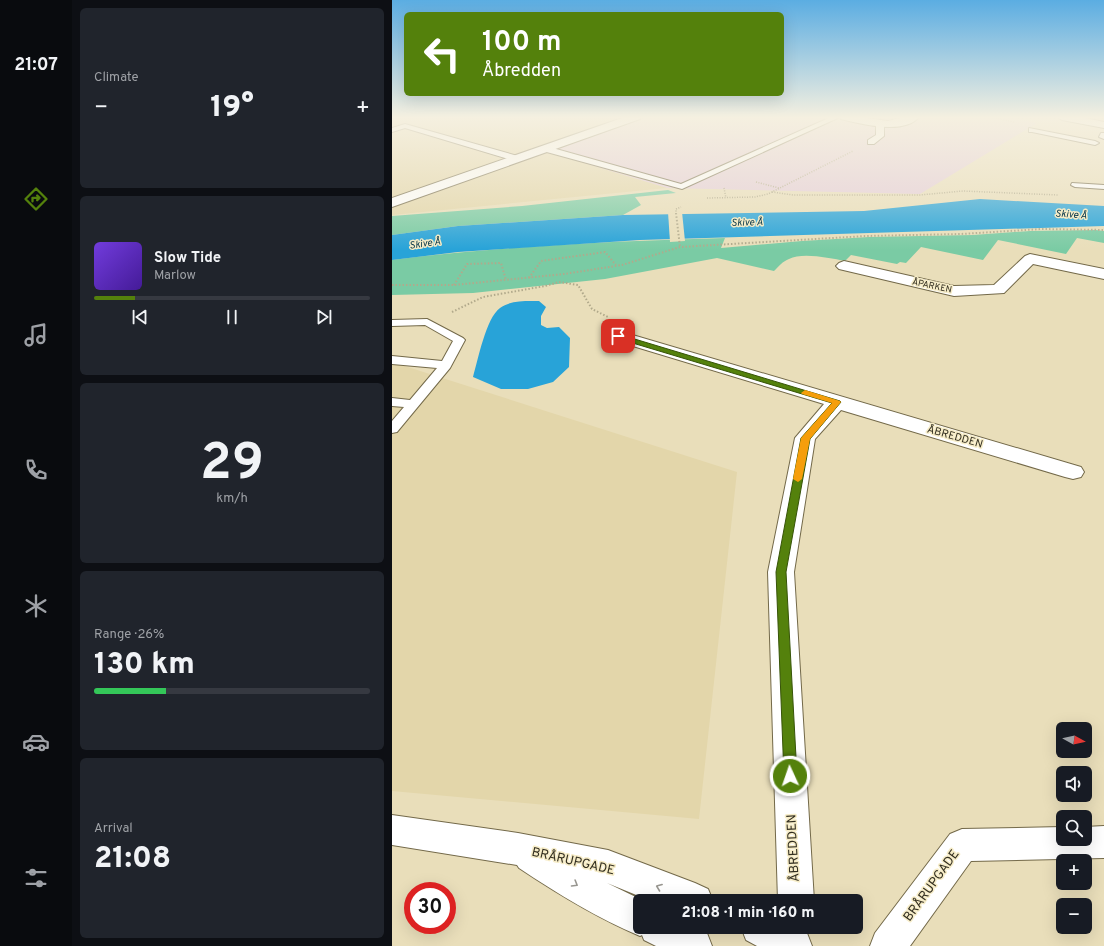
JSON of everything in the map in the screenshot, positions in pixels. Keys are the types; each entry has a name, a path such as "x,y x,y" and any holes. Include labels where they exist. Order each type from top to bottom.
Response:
{"street":[{"path":"392,203 512,161"},
{"name":"ÅPARKEN","path":"844,266 954,291 998,290 1030,259 1104,274"},
{"name":"ÅBREDDEN","path":"618,336 1073,472"},
{"name":"ÅBREDDEN","path":"796,894 781,572 805,438 837,402"},
{"name":"BRÅRUPGADE","path":"392,830 518,849 608,867 677,894"},
{"name":"BRÅRUPGADE","path":"888,946 962,844 1104,842"},
{"name":"BRÅRUPGADE","path":"518,849 588,892 633,914"},
{"path":"671,934 694,946"},
{"path":"772,934 794,946"},
{"path":"797,934 798,946"}],"lane":[{"path":"591,161 682,186 738,161"},
{"path":"1075,185 1104,187"},
{"path":"392,323 427,322 459,340 446,365 392,429"},
{"path":"392,360 446,365"},
{"path":"392,402 413,404"}],"path":[{"path":"705,198 755,197 772,192 833,161"},
{"path":"756,182 780,188"},
{"path":"724,186 726,198"},
{"path":"772,192 793,195 920,195 963,191 1063,195"},
{"path":"680,247 676,209 683,207"},
{"path":"392,285 454,285 564,274 617,266 680,247 866,236 961,234 1042,229 1104,230"},
{"path":"529,278 541,261 605,252 617,266"},
{"path":"454,285 467,264 501,262 506,280"},
{"path":"427,322 483,297 545,286 559,282 573,282 578,285 592,309 620,323 618,336"}],"shaded area":[{"path":"392,161 577,161 667,188 392,215"},
{"path":"577,161 974,161 920,194 667,188"},
{"path":"392,362 737,472 699,819 392,791"}],"green space":[{"path":"668,190 676,193 635,197 641,205 623,215 458,226 392,235 392,216 522,206"},
{"path":"1030,231 1104,231 1104,243 1077,238 1066,254 998,240 983,260 921,247 906,263 900,262 897,264 851,255 845,261 816,256 801,256 787,260 774,271 717,258 605,279 473,293 392,295 392,260 475,251 600,243 725,238 721,248 869,237 973,235"}],"water":[{"name":"Skive Å","path":"980,199 1104,206 1104,226 640,240 458,252 392,260 392,235 458,226 623,215 864,211"},
{"path":"539,301 546,307 541,316 541,325 547,328 559,327 570,338 569,367 553,382 528,389 501,389 473,377 483,340 495,313 504,305 519,302"}],"pier":[{"path":"668,212 682,212 685,241 670,242"}],"slow traffic":[{"path":"798,479 805,438 837,402 805,393"}],"route":[{"path":"618,336 837,402 805,438 781,572 790,776"}]}
